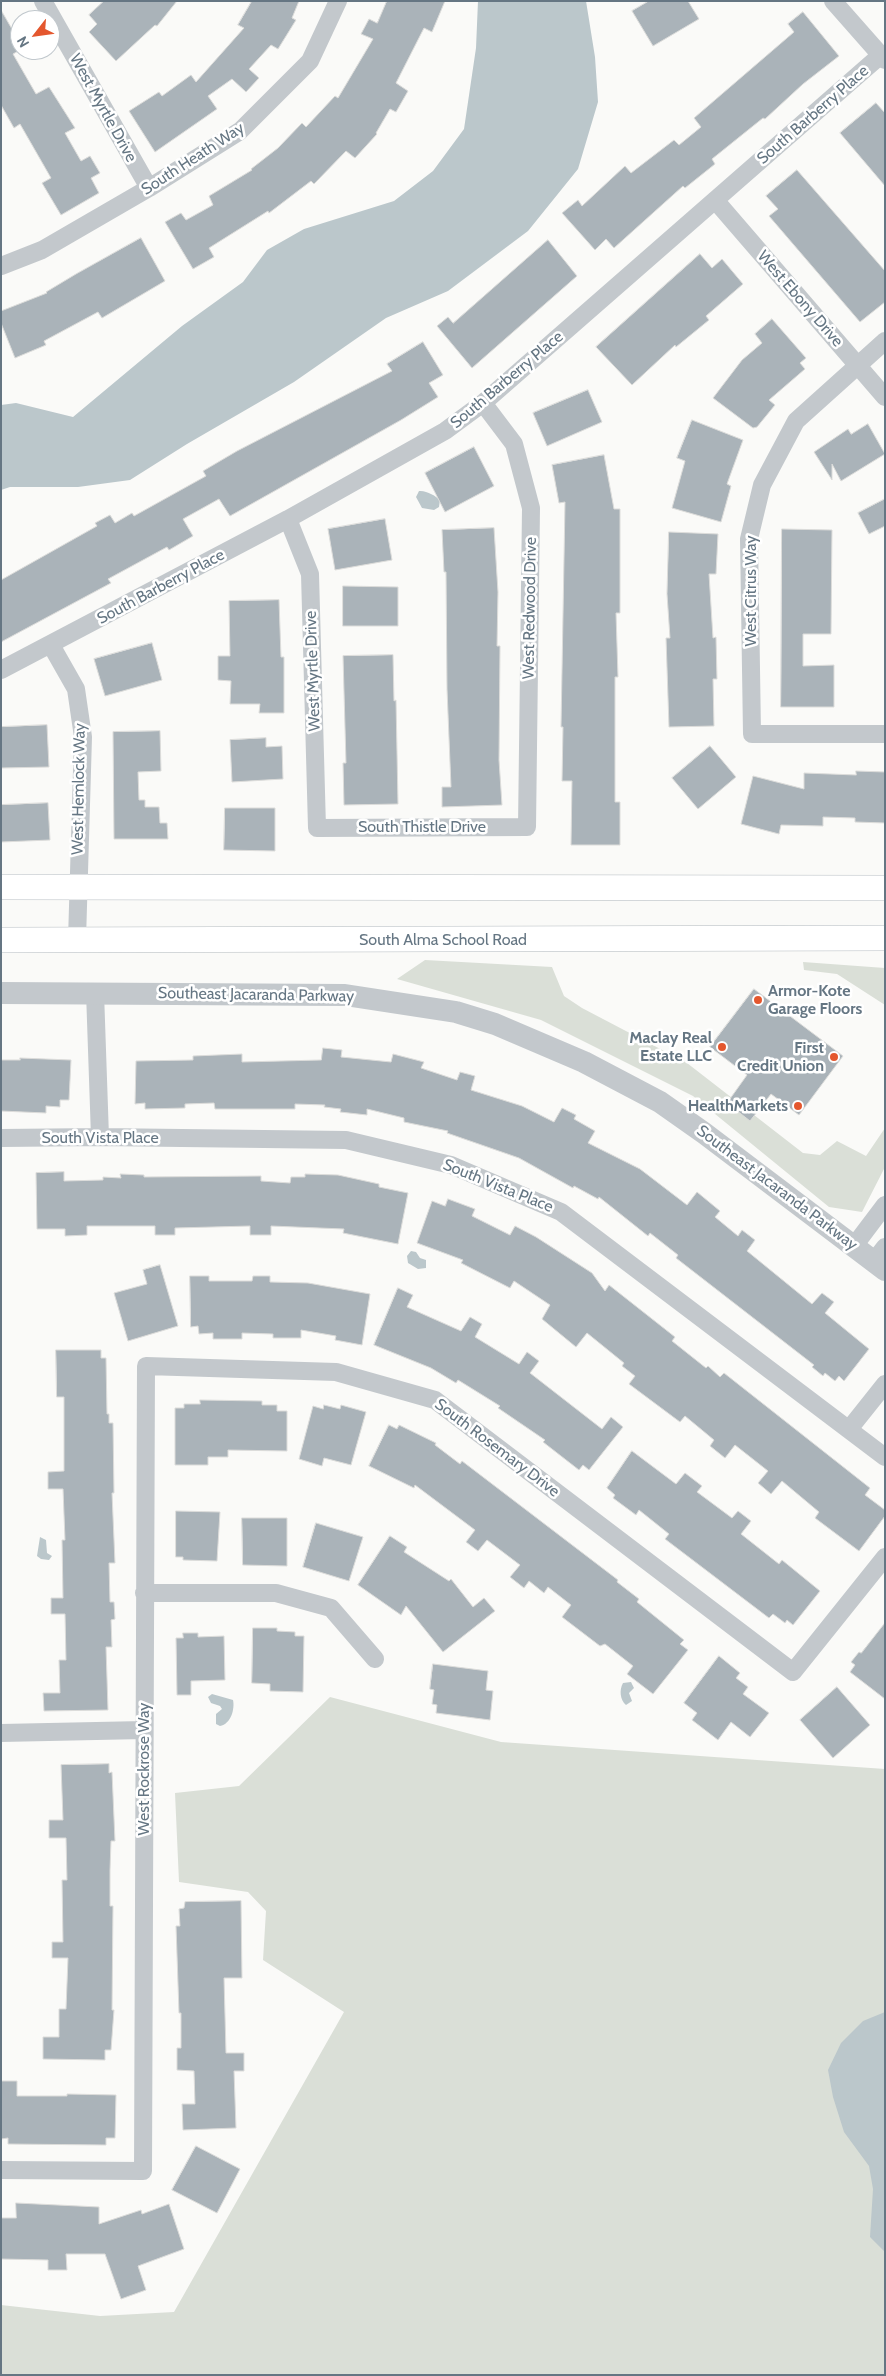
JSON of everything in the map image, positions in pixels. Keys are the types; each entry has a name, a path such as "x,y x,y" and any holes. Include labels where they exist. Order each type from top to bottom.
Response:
{"main road":[{"path":"1,887 885,888"},
{"name":"South Alma School Road","path":"1,940 885,938"}],"street":[{"name":"South Heath Way","path":"1,266 42,250 149,188 240,131 310,61 338,1"},
{"path":"833,1 883,58"},
{"name":"West Myrtle Drive","path":"46,3 149,188"},
{"name":"South Barberry Place","path":"1,670 288,519 445,431 483,403 715,200 883,58"},
{"name":"West Ebony Drive","path":"715,200 885,397"},
{"name":"West Citrus Way","path":"885,341 796,421 762,485 749,539 752,734 885,734"},
{"name":"West Redwood Drive","path":"483,403 514,444 531,508 527,827"},
{"name":"West Myrtle Drive","path":"288,519 310,574 318,828"},
{"name":"West Hemlock Way","path":"51,645 76,689 82,737 77,940"},
{"name":"South Thistle Drive","path":"318,828 527,827"},
{"path":"95,992 100,1137"},
{"name":"Southeast Jacaranda Parkway","path":"1,993 95,992 345,995 456,1012 495,1024 584,1062 660,1102 704,1132 854,1246 881,1259"},
{"name":"South Vista Place","path":"1,1138 100,1137 346,1140 451,1165 561,1212 885,1456"},
{"path":"854,1246 885,1205"},
{"name":"West Rockrose Way","path":"1,2170 142,2171 146,1366"},
{"name":"South Rosemary Drive","path":"146,1366 336,1372 435,1400 793,1672 885,1557"},
{"path":"850,1428 885,1384"},
{"path":"144,1593 276,1593 331,1608 374,1659"},
{"path":"1,1733 144,1730"}],"shaded area":[{"path":"478,1 586,1 595,57 598,102 578,169 528,231 448,291 386,318 294,382 187,444 130,480 78,487 10,487 1,490 1,405 16,403 73,417 182,326 243,282 267,250 304,229 394,201 433,171 464,129 476,48"},
{"path":"419,491 428,492 438,498 440,500 439,507 434,510 422,508 416,497"},
{"path":"425,960 552,967 564,996 582,1008 687,1063 803,1153 820,1155 837,1141 866,1156 885,1128 885,1167 862,1212 829,1207 693,1096 541,1020 397,979"},
{"path":"803,962 885,968 885,1005 837,974 804,970"},
{"path":"411,1251 416,1252 420,1258 426,1260 426,1268 418,1269 408,1263 407,1256"},
{"path":"40,1537 46,1540 47,1553 52,1556 49,1560 41,1559 37,1556"},
{"path":"631,1682 634,1688 629,1693 632,1701 626,1705 621,1698 621,1689 623,1683"},
{"path":"212,1694 233,1700 231,1716 224,1725 216,1724 216,1714 222,1709 220,1706 211,1703 208,1697"},
{"path":"330,1697 501,1742 885,1769 885,2375 1,2375 1,2305 100,2316 174,2312 344,2012 263,1960 266,1911 248,1892 179,1882 175,1793 239,1786"},
{"path":"885,2012 885,2252 870,2237 873,2189 869,2166 844,2132 833,2097 828,2070 841,2043 863,2021"}],"building":[{"path":"104,1 177,1 157,26 155,25 116,61 89,32 97,24 89,15"},
{"path":"252,1 299,1 292,18 296,20 278,49 271,45 249,69 259,78 246,92 232,79 208,96 217,109 155,152 129,111 159,92 162,96 191,75 196,82 244,28 238,25"},
{"path":"387,1 445,1 432,32 424,28 396,83 408,91 396,112 390,109 377,134 355,158 346,151 314,184 311,181 269,213 268,211 209,248 214,257 193,269 165,222 181,213 186,220 213,205 209,196 252,170 278,148 302,123 306,127 335,96 338,98 373,39 361,34 369,19 377,23"},
{"path":"649,1 688,1 699,19 653,46 632,11"},
{"path":"1,10 10,26 10,60 16,60 36,94 49,87 75,128 65,133 81,161 90,156 100,173 91,178 99,193 61,215 42,183 51,178 20,124 14,128 1,105"},
{"path":"803,12 839,56 803,84 765,119 763,118 712,159 715,164 685,188 683,186 614,248 606,239 595,250 562,213 578,200 582,206 625,166 631,173 674,140 679,145 701,127 694,118 794,32 788,24"},
{"path":"876,103 885,113 885,186 840,133"},
{"path":"797,170 885,271 885,302 860,322 769,216 778,209 766,196"},
{"path":"141,238 165,281 102,318 98,312 44,341 46,345 15,358 1,323 1,311 47,293 76,274"},
{"path":"548,240 577,276 472,368 437,326 448,317 453,323"},
{"path":"700,254 712,268 722,259 743,284 706,316 709,320 676,347 675,345 632,385 596,347"},
{"path":"772,319 806,358 800,363 805,369 769,400 775,405 757,427 753,428 713,398 742,360 762,343 755,334"},
{"path":"423,342 443,375 429,383 438,397 401,420 230,516 219,499 183,519 193,536 169,550 167,547 108,579 111,583 1,642 1,580 97,526 95,523 110,515 115,523 132,513 134,516 206,476 203,471 237,451 392,371 387,364"},
{"path":"588,390 602,422 547,446 533,413"},
{"path":"692,420 743,440 727,484 731,486 721,522 672,508 685,461 677,458"},
{"path":"868,424 885,454 841,481 832,464 832,480 814,452 848,429 851,434"},
{"path":"474,447 494,486 445,512 425,473"},
{"path":"604,455 614,509 620,509 620,613 616,613 618,677 615,677 615,802 620,802 620,845 571,845 572,781 562,781 563,727 561,727 565,502 559,503 552,465"},
{"path":"885,499 885,526 869,534 858,513"},
{"path":"385,519 392,560 335,570 328,529"},
{"path":"494,528 498,592 497,646 500,646 499,760 502,805 442,807 442,787 451,787 447,689 446,572 444,572 442,530"},
{"path":"782,529 832,530 831,634 803,634 803,666 834,665 834,707 781,707"},
{"path":"669,532 718,534 716,574 709,574 713,638 716,637 717,679 713,679 714,726 669,727 666,638 670,638 667,594"},
{"path":"343,586 398,587 398,626 343,626"},
{"path":"279,600 281,657 284,657 284,713 259,713 260,704 230,704 231,681 218,680 218,656 230,656 229,601"},
{"path":"152,643 162,680 105,696 94,659"},
{"path":"393,655 398,804 344,805 343,763 346,763 343,656"},
{"path":"47,725 49,767 1,768 1,727"},
{"path":"160,731 161,771 138,772 139,800 145,800 145,807 159,807 160,823 167,823 168,839 114,839 113,732"},
{"path":"266,738 266,747 282,746 283,779 232,782 230,740"},
{"path":"710,746 736,777 698,809 672,778"},
{"path":"856,771 885,772 885,823 855,822 855,818 823,817 823,826 781,825 779,834 741,824 753,776 804,789 804,773 856,775"},
{"path":"48,803 50,840 1,842 1,805"},
{"path":"225,808 275,808 275,851 224,850"},
{"path":"754,989 843,1056 799,1115 771,1094 750,1121 727,1103 747,1075 710,1047"},
{"path":"323,1048 342,1050 341,1057 391,1062 393,1054 424,1062 421,1068 457,1080 460,1072 475,1076 471,1090 522,1106 554,1122 562,1108 576,1115 574,1119 595,1131 588,1143 640,1169 687,1205 697,1192 720,1211 715,1217 738,1236 742,1230 755,1240 747,1251 812,1304 822,1293 834,1302 825,1313 869,1349 844,1381 839,1376 835,1381 825,1373 823,1376 812,1367 814,1365 676,1258 678,1255 650,1233 648,1236 599,1197 598,1199 574,1186 573,1188 519,1158 447,1133 448,1131 404,1122 404,1118 367,1109 367,1115 340,1112 341,1109 324,1107 325,1105 295,1104 295,1109 215,1109 214,1103 185,1104 185,1108 145,1109 145,1103 135,1104 136,1061 193,1060 193,1056 242,1054 242,1062 321,1060"},
{"path":"20,1058 71,1060 69,1100 60,1100 60,1107 46,1106 46,1113 1,1111 1,1060 20,1060"},
{"path":"64,1172 64,1181 103,1180 103,1177 121,1178 120,1174 144,1175 144,1177 261,1176 261,1181 290,1183 291,1177 305,1177 305,1174 338,1175 408,1193 398,1244 343,1233 344,1229 271,1226 271,1235 250,1235 250,1226 175,1228 175,1235 155,1235 155,1226 87,1226 87,1235 65,1236 65,1229 37,1229 36,1173"},
{"path":"448,1199 475,1209 472,1216 510,1235 515,1226 536,1237 592,1273 605,1291 609,1285 675,1337 672,1341 706,1368 708,1366 720,1377 724,1373 870,1488 865,1495 885,1510 885,1516 859,1551 815,1518 819,1512 782,1481 771,1494 758,1483 768,1471 735,1445 725,1458 710,1446 714,1440 685,1416 680,1422 629,1384 635,1376 622,1366 624,1363 587,1333 576,1347 542,1319 550,1305 514,1281 510,1288 461,1263 463,1260 417,1243 432,1201 445,1206"},
{"path":"160,1265 178,1326 128,1341 114,1293 147,1284 143,1270"},
{"path":"190,1276 209,1276 209,1281 252,1281 253,1276 270,1276 270,1282 308,1283 370,1294 362,1345 335,1340 336,1336 301,1330 301,1338 273,1338 273,1334 242,1333 242,1339 213,1339 213,1333 199,1334 198,1326 191,1327"},
{"path":"398,1288 413,1295 407,1307 461,1331 470,1317 482,1324 475,1337 519,1364 527,1352 539,1361 530,1373 602,1429 611,1417 623,1427 589,1470 583,1465 579,1470 543,1442 545,1440 498,1408 500,1406 458,1380 456,1383 431,1368 374,1345"},
{"path":"56,1350 101,1350 101,1358 106,1358 107,1414 109,1414 109,1423 113,1423 114,1493 112,1493 115,1563 109,1563 110,1602 114,1602 115,1619 111,1620 112,1647 106,1647 108,1710 44,1711 43,1693 60,1693 59,1660 66,1660 65,1614 51,1614 51,1598 63,1598 62,1540 65,1540 63,1489 48,1489 48,1472 64,1471 64,1397 57,1397"},
{"path":"200,1400 262,1401 262,1405 277,1405 277,1411 287,1411 287,1451 228,1450 228,1457 208,1457 208,1465 175,1465 175,1408 184,1408 184,1404 200,1404"},
{"path":"324,1405 340,1409 341,1405 366,1412 351,1465 324,1458 322,1466 299,1459 313,1406 323,1409"},
{"path":"389,1425 397,1429 399,1425 436,1443 435,1445 460,1464 462,1461 618,1580 617,1582 639,1599 637,1602 684,1640 680,1644 688,1650 653,1694 627,1674 633,1666 605,1644 600,1646 562,1617 571,1605 548,1587 544,1593 529,1581 524,1588 510,1577 520,1565 487,1540 478,1551 466,1542 475,1530 415,1485 414,1488 369,1466"},
{"path":"632,1451 676,1484 685,1473 702,1486 697,1492 732,1518 738,1511 751,1521 741,1534 779,1564 782,1560 820,1591 793,1625 787,1620 785,1623 773,1614 769,1618 665,1539 669,1534 639,1510 636,1515 613,1498 615,1495 607,1488"},
{"path":"176,1511 220,1512 217,1561 183,1560 183,1557 176,1557"},
{"path":"242,1518 287,1518 287,1566 243,1565"},
{"path":"316,1523 363,1537 349,1581 303,1567"},
{"path":"390,1536 407,1547 404,1552 449,1581 451,1579 473,1607 484,1598 495,1611 443,1652 406,1606 401,1615 358,1585"},
{"path":"885,1623 885,1699 850,1672 855,1665 851,1662 859,1652 861,1653"},
{"path":"253,1628 277,1628 277,1631 295,1632 295,1636 304,1636 303,1692 270,1691 270,1684 252,1683"},
{"path":"183,1633 198,1633 198,1637 224,1636 225,1680 191,1681 191,1695 177,1695 176,1638 183,1638"},
{"path":"719,1656 740,1673 736,1678 748,1687 743,1694 769,1713 750,1737 731,1722 718,1740 692,1720 697,1713 684,1703"},
{"path":"433,1664 488,1671 486,1690 493,1691 490,1720 436,1713 437,1705 432,1704 434,1690 430,1689"},
{"path":"837,1687 870,1725 833,1758 800,1720"},
{"path":"109,1764 109,1773 112,1772 115,1841 111,1841 110,1870 110,1906 113,1906 112,2010 114,2010 111,2050 105,2050 105,2060 43,2059 43,2037 59,2037 59,2009 66,2009 68,1958 52,1958 52,1942 63,1942 62,1880 67,1880 66,1838 49,1838 49,1820 63,1820 61,1765"},
{"path":"241,1901 242,1978 224,1978 226,2053 244,2053 244,2071 234,2071 236,2128 183,2130 182,2104 195,2104 194,2071 177,2070 177,2048 181,2048 176,1926 180,1926 179,1909 184,1908 185,1902"},
{"path":"1,2081 17,2081 17,2096 116,2095 115,2138 106,2138 106,2145 8,2144 8,2138 1,2139"},
{"path":"196,2146 240,2169 217,2213 172,2190"},
{"path":"16,2203 99,2207 99,2224 141,2210 142,2214 169,2204 184,2249 138,2266 146,2290 121,2299 105,2254 66,2254 67,2270 48,2270 48,2260 1,2259 1,2218 16,2218"}],"place":[{"name":"Armor-Kote Garage Floors","path":"758,1000"},
{"name":"Maclay Real Estate LLC","path":"722,1047"},
{"name":"First Credit Union","path":"834,1057"},
{"name":"HealthMarkets","path":"798,1106"}]}
